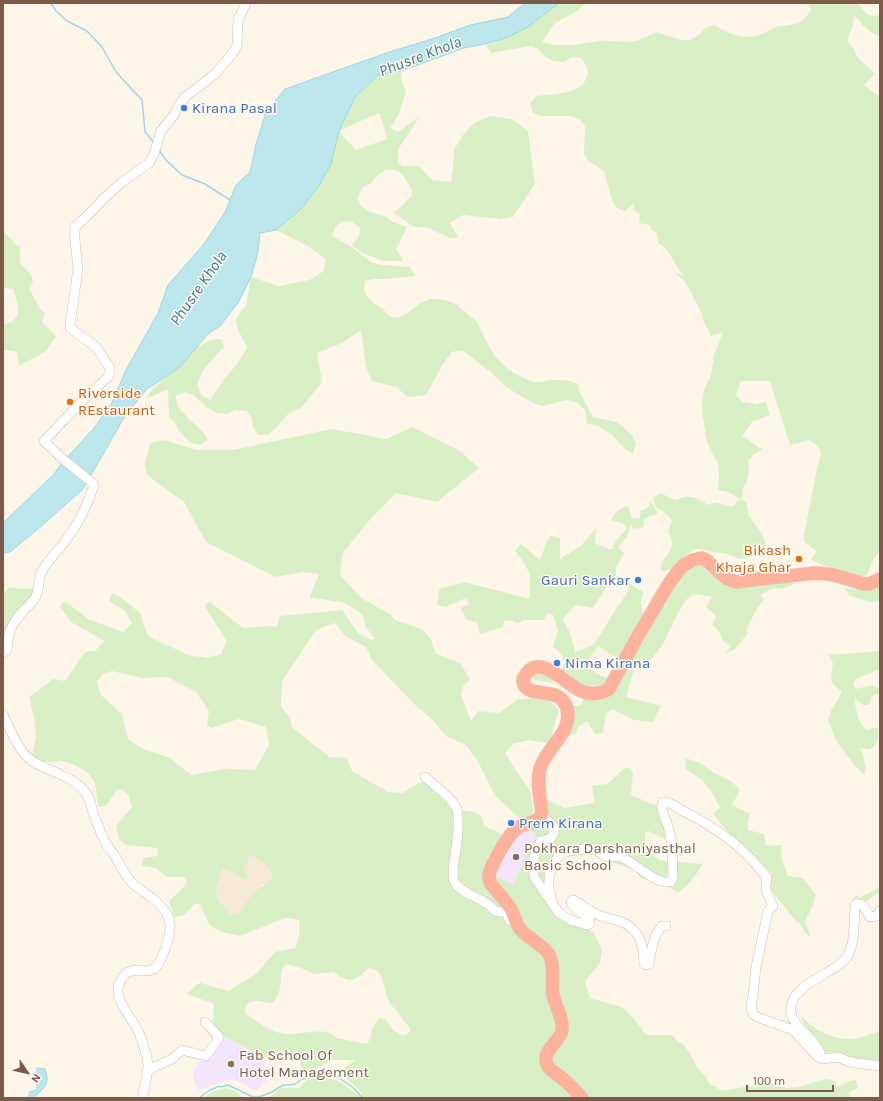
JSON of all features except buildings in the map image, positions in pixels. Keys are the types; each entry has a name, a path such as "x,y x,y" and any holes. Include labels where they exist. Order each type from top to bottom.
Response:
{"highway":[{"path":"582,1098 568,1082 550,1070 546,1063 546,1055 558,1040 563,1029 562,1020 553,996 552,964 548,953 518,926 512,910 490,883 489,879 489,874 510,834 520,826 538,820 542,814 538,785 540,770 568,722 565,704 559,698 554,694 527,689 524,685 523,679 529,670 537,667 545,668 556,673 568,683 580,690 590,693 601,693 609,689 638,634 648,620 668,585 684,565 693,560 702,558 706,560 726,578 736,582 816,573 834,575 864,584 869,584 880,579"}],"street":[{"path":"3,653 7,650 7,636 9,630 35,598 38,592 41,572 69,537 78,522 94,484 63,459 44,441 87,396 108,378 110,371 110,368 96,347 72,329 70,325 78,269 74,230 77,224 88,215 98,202 152,159 162,131 174,115 178,106 185,97 215,74 232,54 237,46 238,20 246,3"},
{"path":"3,715 20,748 32,761 50,771 63,775 86,792 104,840 132,882 162,907 170,920 170,928 161,959 155,968 150,970 130,971 124,975 119,983 118,991 120,1000 137,1028 148,1063 142,1094 143,1098"},
{"path":"425,777 457,807 458,816 453,874 454,882 469,894 487,902 495,911 506,913 509,920 518,926"},
{"path":"552,903 548,876 557,858 563,853 569,851 592,848 605,856 622,857 654,878 663,882 671,882 673,876 671,834 661,805 663,802 669,802 703,821 728,838 758,866 767,878 765,886 766,893 773,906 768,911 756,967 751,1008 752,1014 793,1030 817,1056 822,1058 839,1057 856,1063 880,1066"},
{"path":"542,814 554,828 554,833 551,838 541,841 537,846 534,858 534,877 560,913 573,921 587,925 589,924 590,920 572,906 571,902 573,900 599,916 620,921 633,929 639,937 643,948 644,964 646,965 649,964 656,935 662,926 666,926"},
{"path":"822,1058 820,1052 810,1038 799,1027 791,1014 791,1004 798,993 814,980 847,958 852,943 855,906 857,903 863,905 870,917 877,916 880,911"},
{"path":"147,1072 172,1058 182,1050 206,1056 219,1037 205,1022"}],"shaded area":[{"name":"Pokhara Darshaniyasthal Basic School","path":"528,828 538,837 529,848 527,856 513,885 495,876 517,837"},
{"path":"249,855 265,865 272,877 267,885 262,885 255,890 240,913 231,915 226,907 221,903 217,895 217,880 222,870 227,870 244,879 248,877 242,868 248,864"},
{"name":"Fab School Of Hotel Management","path":"219,1037 233,1041 264,1059 266,1081 257,1091 232,1079 198,1090 193,1079 194,1069 206,1056"}],"green space":[{"path":"559,3 586,3 575,12 555,23 542,42 554,45 573,45 601,41 630,42 639,40 657,32 681,40 690,40 699,35 705,28 715,25 725,31 747,37 761,34 776,27 793,25 800,22 811,10 807,3 857,3 868,15 880,16 880,36 869,31 854,16 853,25 847,40 854,49 858,58 875,74 864,85 880,97 880,551 874,558 867,575 861,577 824,566 811,559 817,551 804,542 804,534 821,453 817,445 809,440 790,445 770,381 741,381 736,395 742,402 756,404 766,402 770,415 752,422 742,436 763,450 754,454 748,461 749,470 747,480 743,488 742,500 746,502 749,516 765,540 766,550 763,554 740,559 724,553 694,549 670,569 665,571 661,570 662,563 670,550 672,543 668,531 672,521 670,517 655,506 654,497 661,493 675,500 683,497 693,497 708,505 716,503 730,507 735,505 737,501 741,500 728,492 718,490 718,464 707,443 702,412 703,393 711,375 714,355 723,332 711,336 691,292 684,280 675,273 685,276 679,270 665,248 658,243 657,233 651,229 650,225 639,223 640,214 633,210 635,202 625,211 617,208 612,200 604,172 589,162 584,154 585,126 579,119 571,116 542,116 533,113 530,104 536,96 563,93 581,86 585,81 587,69 581,58 572,57 564,62 554,61 531,46 491,53 485,44 495,43 497,40 528,27"},
{"path":"401,71 402,82 406,91 399,114 390,128 398,132 419,117 398,149 398,162 402,166 419,166 432,180 451,182 454,150 462,136 474,123 490,116 512,119 528,131 535,184 513,217 500,219 463,215 450,223 459,238 450,238 425,227 414,227 394,213 411,197 412,190 403,175 395,170 385,170 371,183 362,188 357,198 361,206 368,211 386,217 393,222 407,227 396,249 403,261 383,261 363,253 352,246 359,236 360,228 352,222 342,221 335,227 332,236 350,246 371,262 381,265 410,267 415,276 365,281 364,290 368,298 383,309 389,316 398,318 429,299 449,301 457,305 477,322 495,356 508,369 532,382 560,380 578,384 579,391 593,417 617,422 632,435 636,444 633,454 625,449 612,435 596,425 587,424 585,410 578,403 567,400 543,406 535,404 507,388 493,374 462,350 452,352 443,364 426,395 408,397 396,387 372,381 366,367 361,330 342,343 317,353 322,382 302,407 288,414 268,435 258,435 253,427 252,418 246,411 236,410 227,414 217,413 208,408 193,395 184,392 176,396 177,405 203,432 208,440 200,445 191,443 178,430 176,424 169,417 168,389 146,399 151,391 195,349 211,340 221,339 224,347 211,360 204,370 197,386 201,395 210,400 240,360 247,347 238,330 236,320 240,312 246,306 251,277 279,286 309,280 324,271 325,259 308,246 276,230 301,209 355,97 378,75","holes":["379,113 387,139 356,150 339,131"]},
{"path":"3,231 15,244 20,247 20,263 31,275 33,282 29,289 41,310 45,313 42,322 56,336 46,351 19,366 17,352 9,350 3,351 3,325 15,320 18,306 13,289 3,288"},
{"path":"412,427 460,451 479,468 437,502 396,493 366,524 343,553 340,575 361,598 390,614 395,620 422,629 431,639 435,653 461,664 470,680 463,686 461,695 471,721 478,711 499,713 518,699 546,698 559,710 549,743 528,740 513,744 505,753 531,793 533,813 527,819 518,817 495,795 477,760 466,745 446,736 431,718 417,707 373,661 366,647 345,636 335,623 316,630 282,681 281,706 290,718 292,727 329,757 347,758 352,771 388,792 402,793 419,783 437,781 455,797 461,810 474,812 482,817 484,826 502,834 483,869 490,872 500,856 504,859 496,876 513,885 529,848 538,837 528,828 547,799 564,808 595,803 592,786 607,784 625,768 630,768 633,772 631,795 657,806 666,829 665,839 649,831 645,833 645,847 659,860 703,864 692,880 678,893 662,883 642,879 634,869 594,855 557,856 547,876 551,906 564,920 593,932 602,949 600,963 585,981 590,998 621,1007 632,1016 646,1035 672,1035 678,1042 683,1044 697,1067 710,1084 722,1091 753,1086 760,1080 787,1088 798,1087 826,1079 836,1081 836,1088 849,1081 856,1080 858,1088 848,1093 851,1098 268,1098 281,1088 299,1088 307,1080 320,1077 338,1081 362,1097 362,1093 338,1071 355,1060 333,1060 304,1076 299,1059 268,1059 221,1035 213,1022 214,1004 187,994 196,985 201,983 228,991 256,974 275,952 295,948 299,936 299,920 285,918 240,936 222,932 210,926 200,904 195,904 183,916 174,917 169,901 185,886 187,881 184,877 166,877 156,868 142,866 143,858 157,856 158,848 126,845 119,840 116,826 132,807 128,794 120,789 116,791 106,806 98,807 95,783 88,773 75,765 62,761 44,762 32,756 36,737 34,718 29,697 53,679 65,681 85,652 95,651 105,641 71,622 60,607 62,603 66,602 88,619 123,632 132,623 125,611 109,601 112,593 120,597 140,613 148,636 188,655 207,658 221,654 227,641 206,609 205,604 210,602 243,628 267,626 277,627 280,616 342,610 358,633 371,640 375,639 366,627 362,614 345,603 310,597 319,574 302,572 276,577 206,542 184,502 147,475 145,463 150,443 165,440 196,450 233,450 332,429 386,439","holes":["112,671 142,678 167,677 196,692 209,711 207,725 211,728 239,719 266,727 269,745 255,770 224,769 191,775 170,758 143,749 128,739 122,714 101,695 97,682 103,674","250,855 267,867 272,877 267,885 258,888 254,892 240,913 231,915 218,898 217,886 219,878 222,870 227,870 244,879 248,877 243,868 248,864","286,964 301,968 314,974 333,972 348,980 355,979 369,968 374,970 381,977 391,1004 411,1030 403,1036 393,1030 385,1019 380,1018 371,1031 370,1039 366,1044 336,1038 327,1032 286,1034 267,1028 247,1015 245,1008 249,1003 255,1001 273,1003 280,990 284,967"]},
{"path":"650,501 658,513 644,519 644,527 634,529 630,523 630,530 618,547 624,553 616,567 616,576 605,589 593,608 575,605 563,619 571,635 575,652 593,645 628,592 629,583 643,592 641,603 644,618 618,659 599,646 588,659 595,673 609,678 604,686 574,685 559,674 566,662 553,646 558,631 553,615 548,613 543,620 525,620 517,623 511,620 504,621 503,627 481,634 479,632 477,622 467,620 461,608 469,604 466,598 446,607 437,605 439,589 464,582 530,599 530,574 515,551 521,544 540,560 550,536 560,538 560,559 582,545 596,528 595,543 607,549 612,549 627,527 611,520 614,515 620,509 628,506 632,518 639,519 641,512 640,510 650,506"},
{"path":"704,564 726,586 746,586 768,582 795,583 786,588 771,589 760,595 764,599 756,610 746,630 748,633 734,650 725,653 731,646 723,641 719,631 712,625 716,616 706,607 712,597 694,594 686,600 680,609 663,644 645,668 634,669 626,697 661,706 653,722 634,720 612,709 606,714 603,733 595,734 587,721 579,726 575,735 566,732 570,705 580,706 585,694 598,698 685,571"},
{"path":"880,582 880,601 871,602 850,596 844,588 863,590"},
{"path":"9,587 21,589 34,588 33,596 15,616 5,631 3,637 3,594"},
{"path":"880,651 880,669 856,679 853,685 856,689 872,685 880,689 880,693 871,697 871,701 868,705 863,705 855,698 858,715 863,727 866,730 878,728 878,737 875,746 870,749 860,749 863,755 865,775 856,767 837,742 828,720 831,711 842,692 832,683 831,677 833,663 828,654"},
{"path":"543,673 555,678 552,683 534,680 532,676"},
{"path":"685,758 700,763 716,774 731,781 740,790 732,805 750,814 748,830 764,834 766,846 781,845 782,859 788,876 803,878 816,895 805,921 811,937 804,932 802,926 794,919 769,886 771,873 735,840 713,814 720,808 711,791 702,780 686,769"},
{"path":"880,887 880,895 878,893 866,901 856,900 853,905 853,898 857,895 859,898"},
{"path":"801,1016 818,1030 838,1038 852,1039 880,1031 880,1061 847,1057 838,1052 827,1053 819,1047 808,1033"},
{"path":"225,1088 236,1091 243,1098 204,1098 212,1092"}],"water":[{"name":"Phusre Khola","path":"525,3 559,3 528,27 506,38 464,48 401,71 378,75 355,97 339,131 331,164 318,187 301,209 276,230 260,233 258,252 251,277 238,303 220,326 208,334 179,368 147,389 125,416 83,489 10,552 3,553 3,523 54,474 94,428 112,403 125,372 158,313 168,285 204,244 225,212 236,185 250,172 256,144 266,112 285,89 470,25 508,17"},
{"path":"37,1068 45,1069 47,1082 44,1088 34,1098 28,1098 30,1092 37,1090"}],"waterway":[{"path":"51,3 56,11 67,21 87,31 102,47 116,72 142,100 145,132 153,142"},
{"path":"159,150 166,160 182,175 205,184 230,200"},
{"path":"199,1098 210,1090 228,1085 253,1097 259,1097 272,1092 283,1085 295,1084 302,1079 323,1074 342,1080 363,1098"}],"place":[{"name":"Kirana Pasal","path":"184,108"},
{"name":"Riverside REstaurant","path":"70,402"},
{"name":"Bikash Khaja Ghar","path":"799,559"},
{"name":"Gauri Sankar","path":"638,580"},
{"name":"Nima Kirana","path":"557,663"},
{"name":"Prem Kirana","path":"511,823"},
{"name":"Pokhara Darshaniyasthal Basic School","path":"516,857"},
{"name":"Fab School Of Hotel Management","path":"231,1064"}]}
